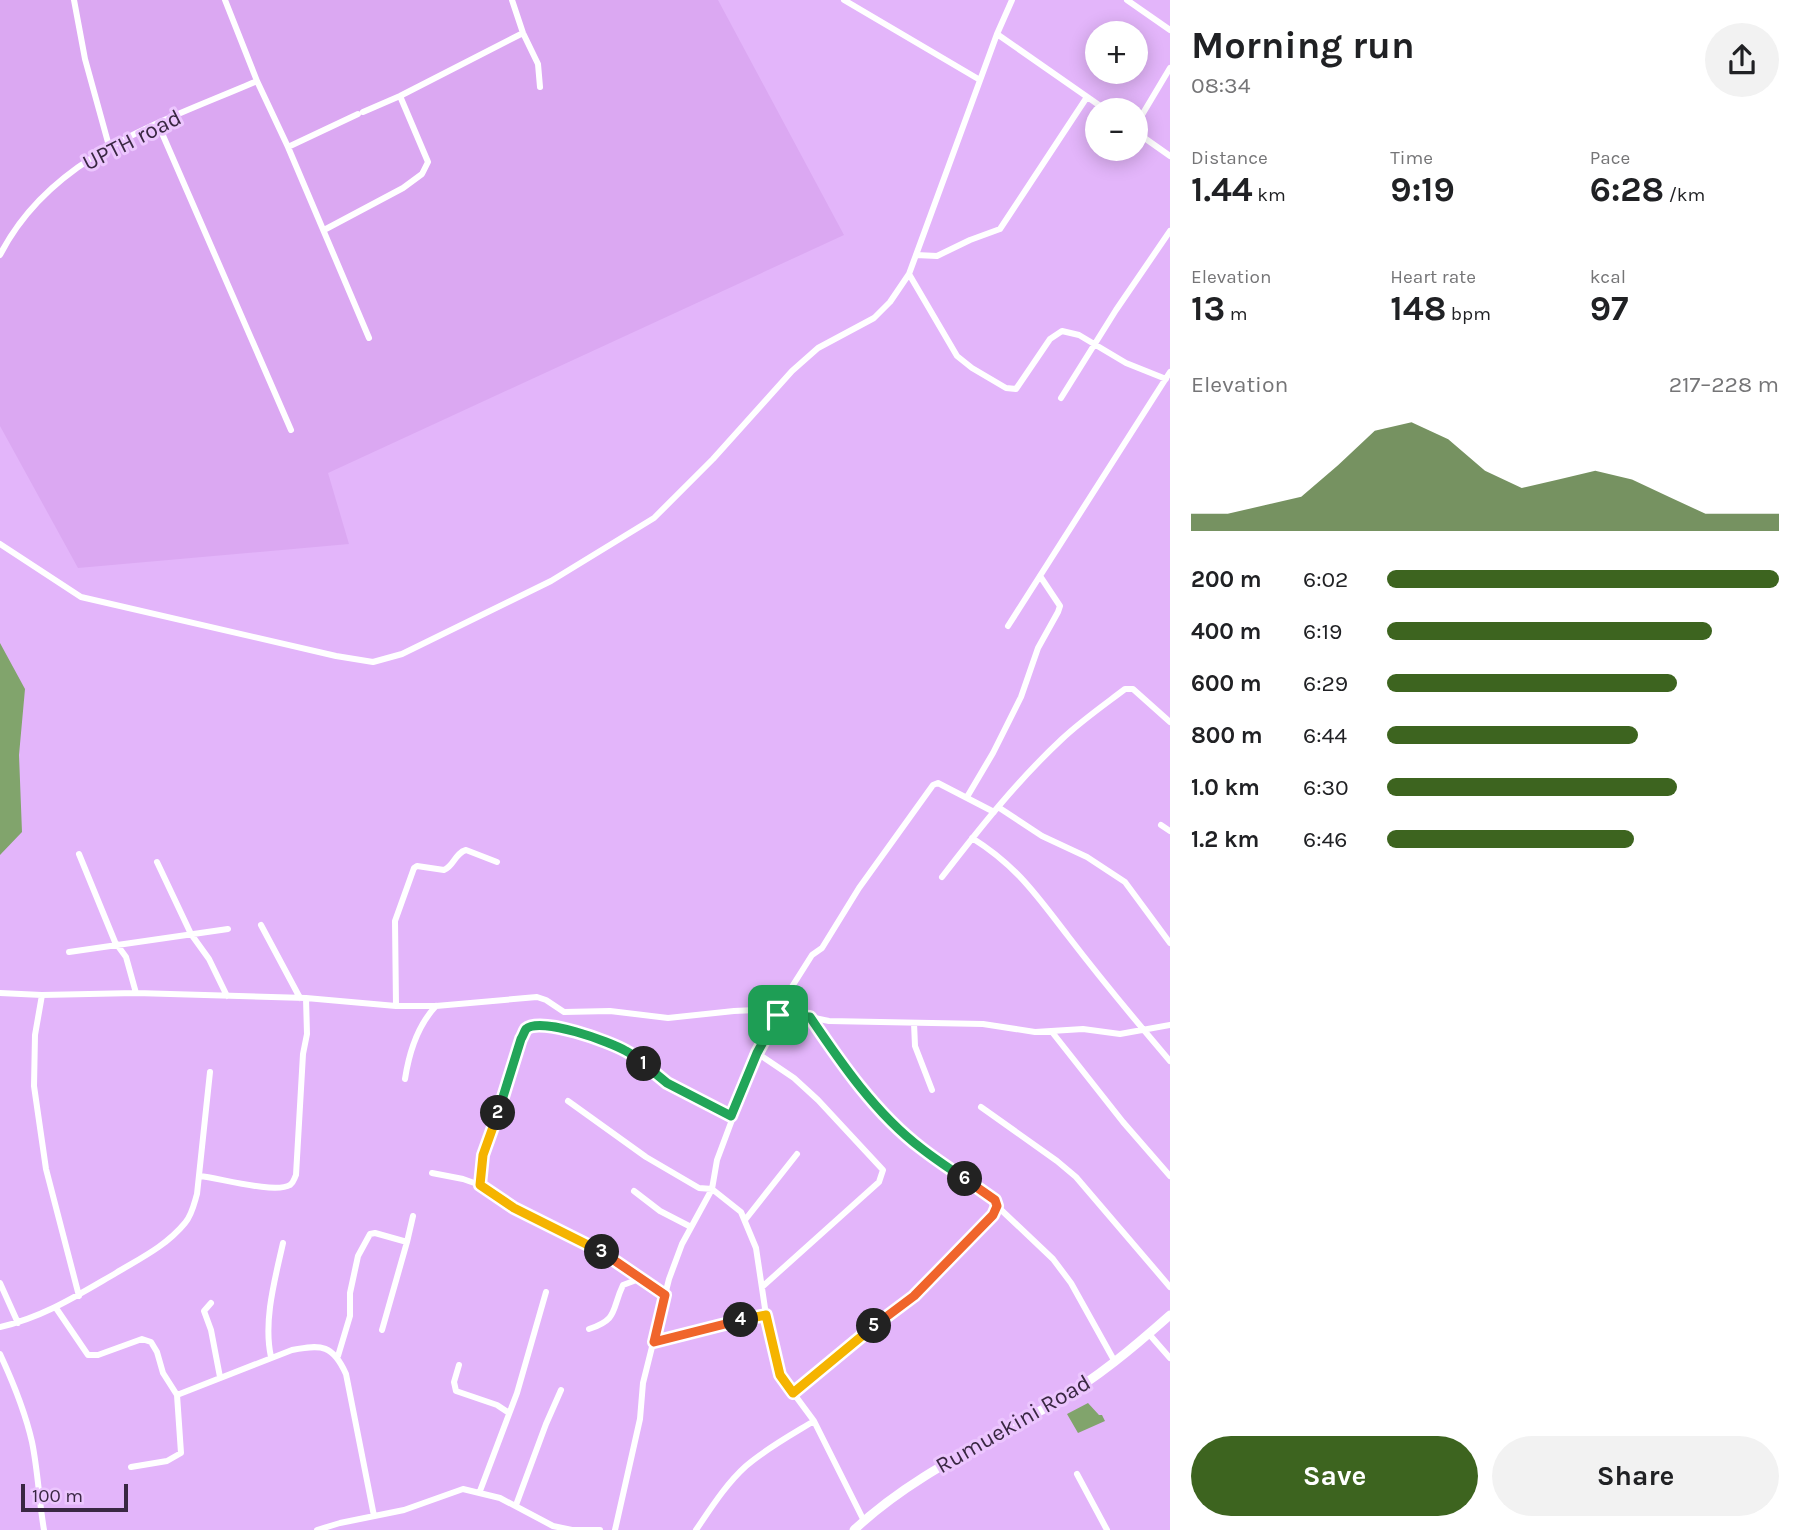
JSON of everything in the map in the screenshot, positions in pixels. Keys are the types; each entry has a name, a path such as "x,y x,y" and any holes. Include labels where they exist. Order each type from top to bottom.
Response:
{"street":[{"path":"74,0 85,59 109,146"},
{"path":"225,0 257,81 369,338"},
{"path":"512,0 523,33 538,64 540,87"},
{"path":"844,0 980,80"},
{"path":"0,544 81,597 336,656 373,662 402,654 551,581 654,518 713,459 792,371 818,348 874,318 890,302 909,274 1012,0"},
{"path":"1128,0 1170,30"},
{"path":"288,147 400,96 523,33"},
{"path":"916,255 937,256 1000,229 1087,97 997,34"},
{"path":"1148,105 1170,68"},
{"name":"UPTH road","path":"0,255 18,223 43,196 71,172 109,146 257,81"},
{"path":"324,230 403,188 422,174 428,162 400,96"},
{"path":"159,124 291,430"},
{"path":"1148,140 1170,156"},
{"path":"1061,398 1094,343 1170,232"},
{"path":"909,274 957,356 972,368 1011,390 1016,389 1050,339 1058,332 1068,331 1126,363 1166,379"},
{"path":"1008,626 1170,372"},
{"path":"967,797 1021,697 1038,648 1060,606 1040,576"},
{"path":"942,877 996,809 1063,738 1125,689 1133,689 1170,722"},
{"path":"615,1530 640,1419 643,1383 665,1295 681,1244 712,1189 717,1160 731,1116 757,1053 812,955 822,948 859,888 933,785 938,783 996,809 1042,836 1087,857 1125,882 1170,943"},
{"path":"1161,825 1170,831"},
{"path":"972,838 1010,865 1029,885 1170,1061"},
{"path":"396,1006 395,921 414,868 417,866 444,870 459,853 466,850 497,862"},
{"path":"79,854 117,945 125,957 136,993"},
{"path":"157,862 191,934 209,959 227,996"},
{"path":"200,1176 257,1187 286,1186 293,1183 296,1175 302,1066 307,1038 303,998 261,925"},
{"path":"69,952 228,929"},
{"path":"0,993 136,993 303,998 396,1006 436,1006 537,997 564,1012 610,1011 668,1018 756,1010 829,1021 983,1024 1052,1032 1083,1029 1120,1034 1170,1026"},
{"path":"42,995 35,1035 34,1086 46,1169 79,1296"},
{"path":"405,1079 412,1047 428,1014 436,1006"},
{"path":"810,1017 875,1104 898,1127 920,1148 995,1200 997,1206 1053,1259 1071,1283 1115,1362"},
{"path":"914,1023 915,1046 932,1090"},
{"path":"480,1185 483,1155 521,1039 527,1029 533,1026 573,1031 604,1040 625,1050 667,1083 731,1116"},
{"path":"1052,1032 1123,1122 1170,1176"},
{"path":"757,1053 794,1078 818,1100 883,1170 879,1182 762,1287"},
{"path":"0,1327 19,1323 79,1296 163,1245 184,1224 192,1211 200,1176 210,1072"},
{"path":"568,1101 646,1157 699,1188 712,1189 741,1212 755,1248 766,1315 780,1375 814,1422 864,1521"},
{"path":"981,1107 1058,1161 1076,1177 1170,1287"},
{"path":"745,1220 797,1154"},
{"path":"432,1173 480,1185 514,1208 604,1253 665,1295"},
{"path":"634,1191 660,1211 691,1227"},
{"path":"793,1393 856,1339 914,1296 993,1215 997,1206"},
{"path":"382,1330 413,1216"},
{"path":"338,1356 349,1316 355,1267 370,1234 407,1242"},
{"path":"271,1357 268,1346 269,1323 282,1243"},
{"path":"589,1329 610,1319 623,1285 639,1279"},
{"path":"0,1283 19,1323"},
{"path":"480,1491 528,1360 546,1292"},
{"path":"211,1303 204,1311 211,1330 220,1377"},
{"path":"56,1308 88,1355 98,1355 142,1339 151,1342 157,1352 163,1373 177,1395 181,1453 167,1461 131,1467"},
{"path":"654,1342 766,1315"},
{"name":"Rumuekini Road","path":"855,1530 912,1484 1056,1402 1115,1362 1170,1315"},
{"path":"1149,1334 1170,1358"},
{"path":"177,1395 271,1357 307,1347 331,1350 338,1356 346,1374 374,1516"},
{"path":"0,1354 18,1393 28,1424 44,1530"},
{"path":"459,1365 454,1382 456,1391 497,1405 509,1413"},
{"path":"516,1505 545,1424 561,1390"},
{"path":"696,1530 716,1499 745,1467 779,1442 814,1422"},
{"path":"1077,1474 1107,1530"},
{"path":"317,1530 404,1510 463,1489 480,1491 516,1505 534,1518 558,1529 600,1530"}],"shaded area":[{"path":"0,0 718,0 844,235 328,473 349,544 78,568 0,426"}],"green space":[{"path":"0,643 25,689 19,755 22,832 0,855"},
{"path":"1088,1403 1105,1421 1078,1433 1067,1414"}],"route":[{"path":"778,1015 810,1017 875,1104 920,1148 995,1200 997,1206 993,1215 914,1296 856,1339 793,1393 780,1375 766,1315 654,1342 665,1295 604,1253 514,1208 480,1185 483,1155 505,1095 521,1039 527,1029 545,1026 604,1040 625,1050 667,1083 731,1116 757,1053 778,1015"}]}
